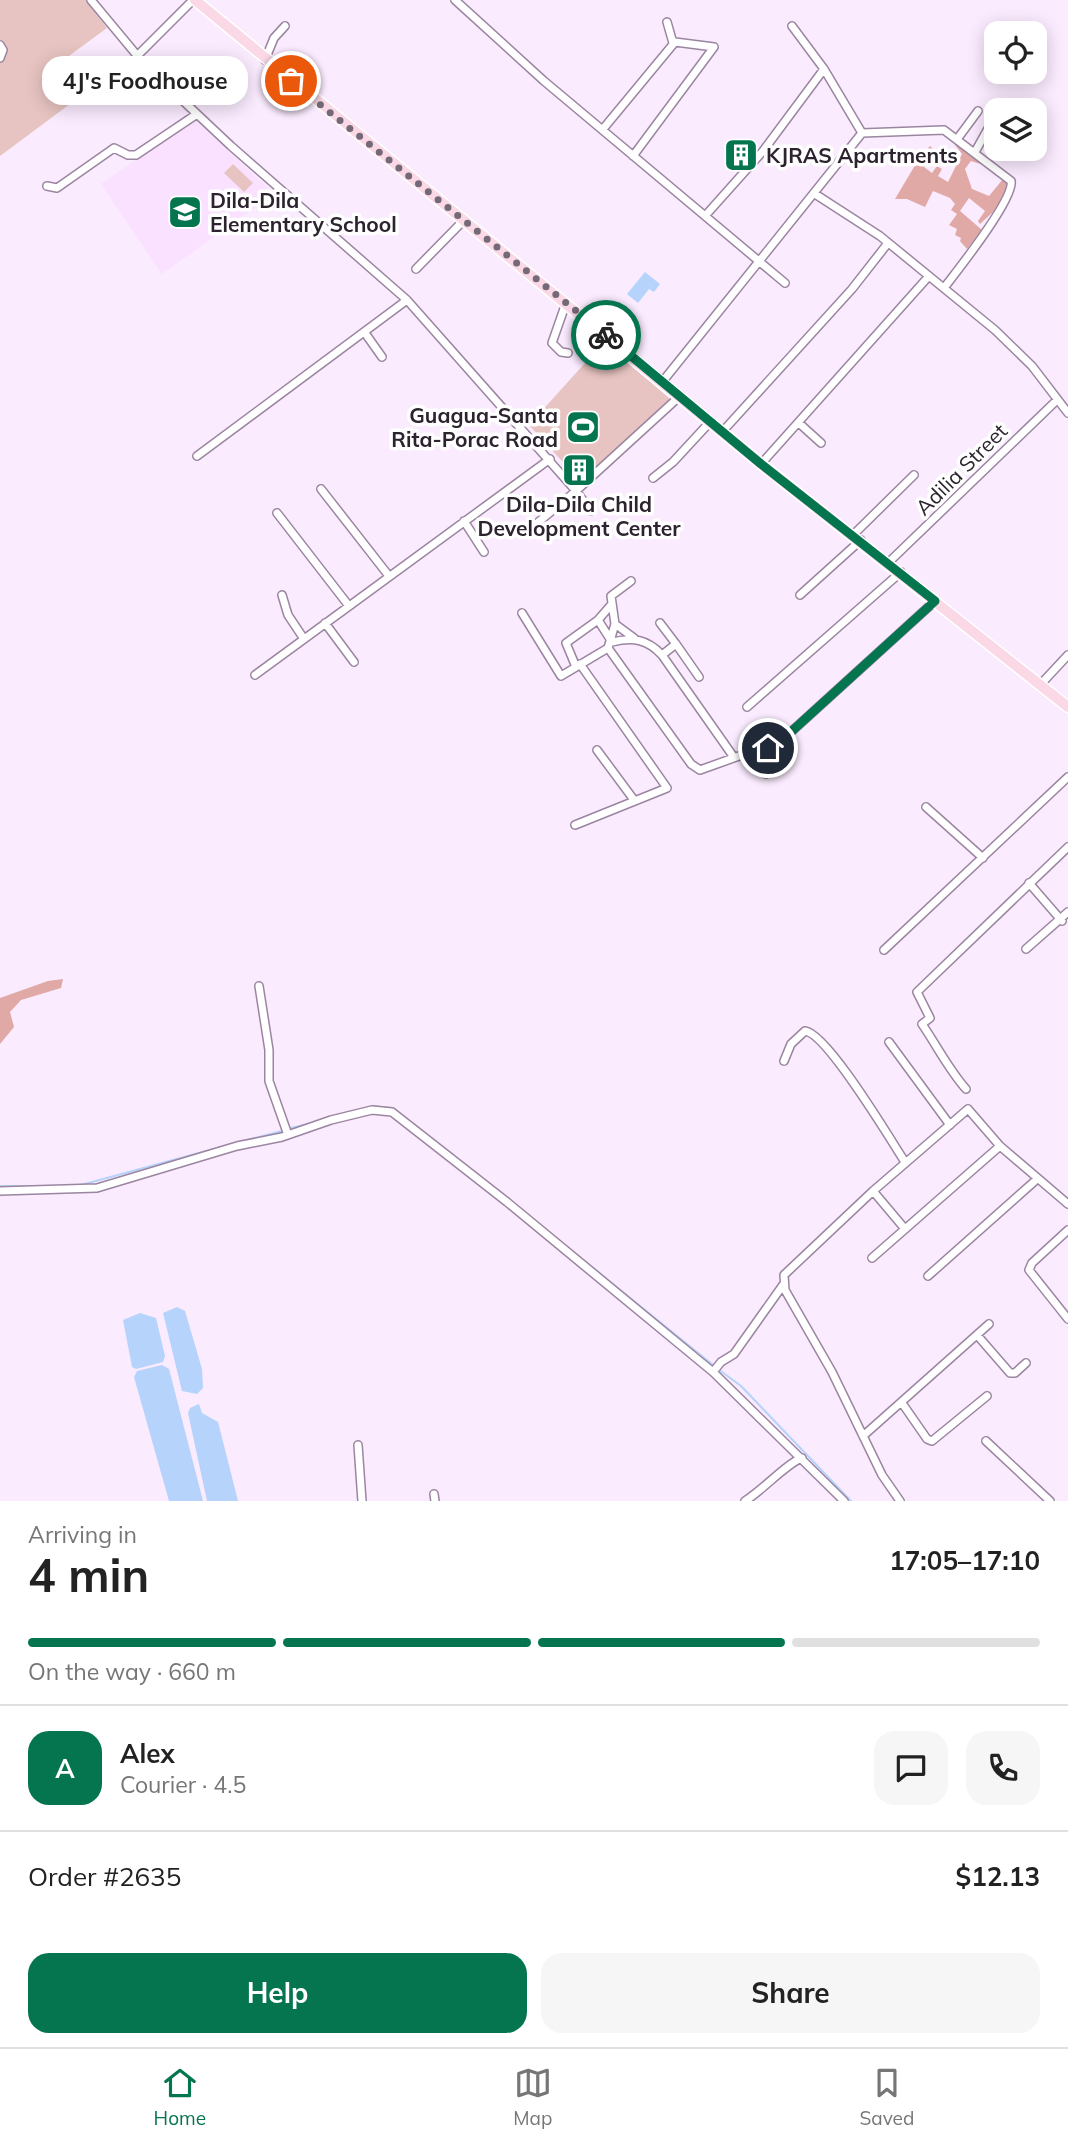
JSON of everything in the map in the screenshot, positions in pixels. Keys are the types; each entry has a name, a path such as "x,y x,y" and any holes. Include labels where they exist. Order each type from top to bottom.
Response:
{"main road":[{"path":"194,0 663,381 761,464 858,537 1068,707"}],"street":[{"path":"90,0 137,56 197,114 407,300 550,459 591,511"},
{"path":"137,56 194,0"},
{"path":"455,0 544,81 785,284"},
{"path":"667,22 673,43"},
{"path":"265,60 274,38 285,26"},
{"path":"792,26 824,69 862,133"},
{"path":"603,129 673,43 681,40 715,48 633,156"},
{"path":"0,45 3,53 0,58"},
{"path":"705,216 762,151 824,69"},
{"path":"958,138 978,111"},
{"path":"47,186 57,188 114,148 128,155 136,155 197,114"},
{"path":"663,381 862,133 939,129 958,138 1011,181 1012,188 996,215 944,288"},
{"path":"975,152 984,136"},
{"path":"815,194 851,215 888,243 1017,350 1068,413"},
{"path":"416,270 464,220"},
{"path":"723,431 852,289 888,243"},
{"path":"761,464 800,424 929,276"},
{"path":"197,456 407,300"},
{"path":"566,303 552,343 561,352 568,353"},
{"path":"365,333 382,357"},
{"path":"536,524 680,396"},
{"name":"Adilia Street","path":"889,562 1057,400"},
{"path":"653,478 673,462 710,422"},
{"path":"800,424 821,443"},
{"path":"255,675 550,459"},
{"path":"800,594 858,537 914,475"},
{"path":"321,489 389,576"},
{"path":"277,513 349,606"},
{"path":"464,521 484,552"},
{"path":"747,707 901,572"},
{"path":"610,645 615,624 612,594 631,581"},
{"path":"282,595 288,615 304,639"},
{"path":"598,620 610,645 694,768 704,770 733,756 753,752 781,741 935,601"},
{"path":"575,825 667,788 565,645 598,620 611,605"},
{"path":"522,613 561,676 610,645 638,640"},
{"path":"325,623 354,662"},
{"path":"660,623 699,677"},
{"path":"615,624 638,640 650,643 662,655 733,756"},
{"path":"662,655 676,644"},
{"path":"1040,685 1068,655"},
{"path":"597,750 634,800"},
{"path":"753,752 766,774"},
{"path":"884,950 1068,777"},
{"path":"926,807 983,858"},
{"path":"966,1089 953,1075 949,1062 922,1024 930,1018 917,992 1068,847"},
{"path":"1029,883 1062,920"},
{"path":"1026,949 1068,912"},
{"path":"259,986 269,1050 269,1082 287,1131"},
{"path":"784,1061 797,1035 805,1031 816,1034 836,1058 905,1162"},
{"path":"889,1042 950,1125"},
{"path":"713,1372 721,1362 734,1354 783,1285 789,1269 905,1162 968,1109 1000,1146 1036,1180 1068,1204"},
{"path":"0,1191 97,1188 287,1131 372,1110 392,1112 486,1185 713,1372 844,1501"},
{"path":"872,1258 1000,1146"},
{"path":"928,1276 1036,1180"},
{"path":"873,1191 905,1229"},
{"path":"1068,1230 1031,1263 1029,1270 1068,1319"},
{"path":"783,1285 882,1475 900,1501"},
{"path":"863,1436 989,1324"},
{"path":"977,1335 1010,1373 1015,1373 1026,1363"},
{"path":"902,1403 927,1439 932,1441 988,1396"},
{"path":"986,1441 1050,1501"},
{"path":"358,1445 362,1501"},
{"path":"745,1501 770,1484 792,1462 802,1458"}],"shaded area":[{"path":"0,0 86,0 107,28 58,64 82,95 0,156 0,59 6,53 0,43"},
{"name":"Dila-Dila Elementary School","path":"195,119 274,194 162,274 101,184"},
{"path":"957,140 987,166 971,161 965,169 972,189 989,196 1003,179 1011,185 993,212 980,224 978,221 985,211 969,198 960,211 982,230 967,249 960,241 961,238 955,235 957,229 949,225 957,214 951,210 955,204 950,198 933,191 925,207 907,199 895,199 914,167 910,162 913,159 917,161 930,146 935,151 924,167 932,173 937,166 942,169 938,176 948,182 962,154 955,145"},
{"path":"233,164 253,183 244,192 224,173"},
{"path":"604,342 670,399 581,482 529,425"},
{"path":"63,979 61,988 21,1000 10,1012 14,1027 0,1044 0,998 48,981"}],"water":[{"path":"645,272 660,284 654,292 649,289 638,303 627,294"},
{"path":"177,1307 185,1311 202,1369 203,1388 197,1394 182,1391 163,1313"},
{"path":"140,1313 156,1318 165,1356 163,1362 136,1369 132,1367 123,1320"},
{"path":"162,1365 169,1369 203,1501 169,1501 134,1377 137,1371"},
{"path":"199,1404 202,1413 218,1422 238,1501 207,1501 188,1413 190,1408"}],"waterway":[{"path":"372,1106 392,1108 465,1165"},
{"path":"287,1129 316,1122"},
{"path":"244,1141 282,1131"},
{"path":"81,1185 221,1147"},
{"path":"0,1186 41,1186"},
{"path":"567,1247 713,1365"},
{"path":"718,1369 741,1386 851,1501"}],"way so far":[{"path":"291,81 606,335"}],"place":[{"name":"4J's Foodhouse","path":"291,81"},
{"name":"KJRAS Apartments","path":"741,155"},
{"name":"Dila-Dila Elementary School","path":"185,212"},
{"name":"Guagua-Santa Rita-Porac Road","path":"583,427"},
{"name":"Dila-Dila Child Development Center","path":"579,470"}],"route":[{"path":"606,335 761,464 854,534 935,601 781,741 768,748"}]}
